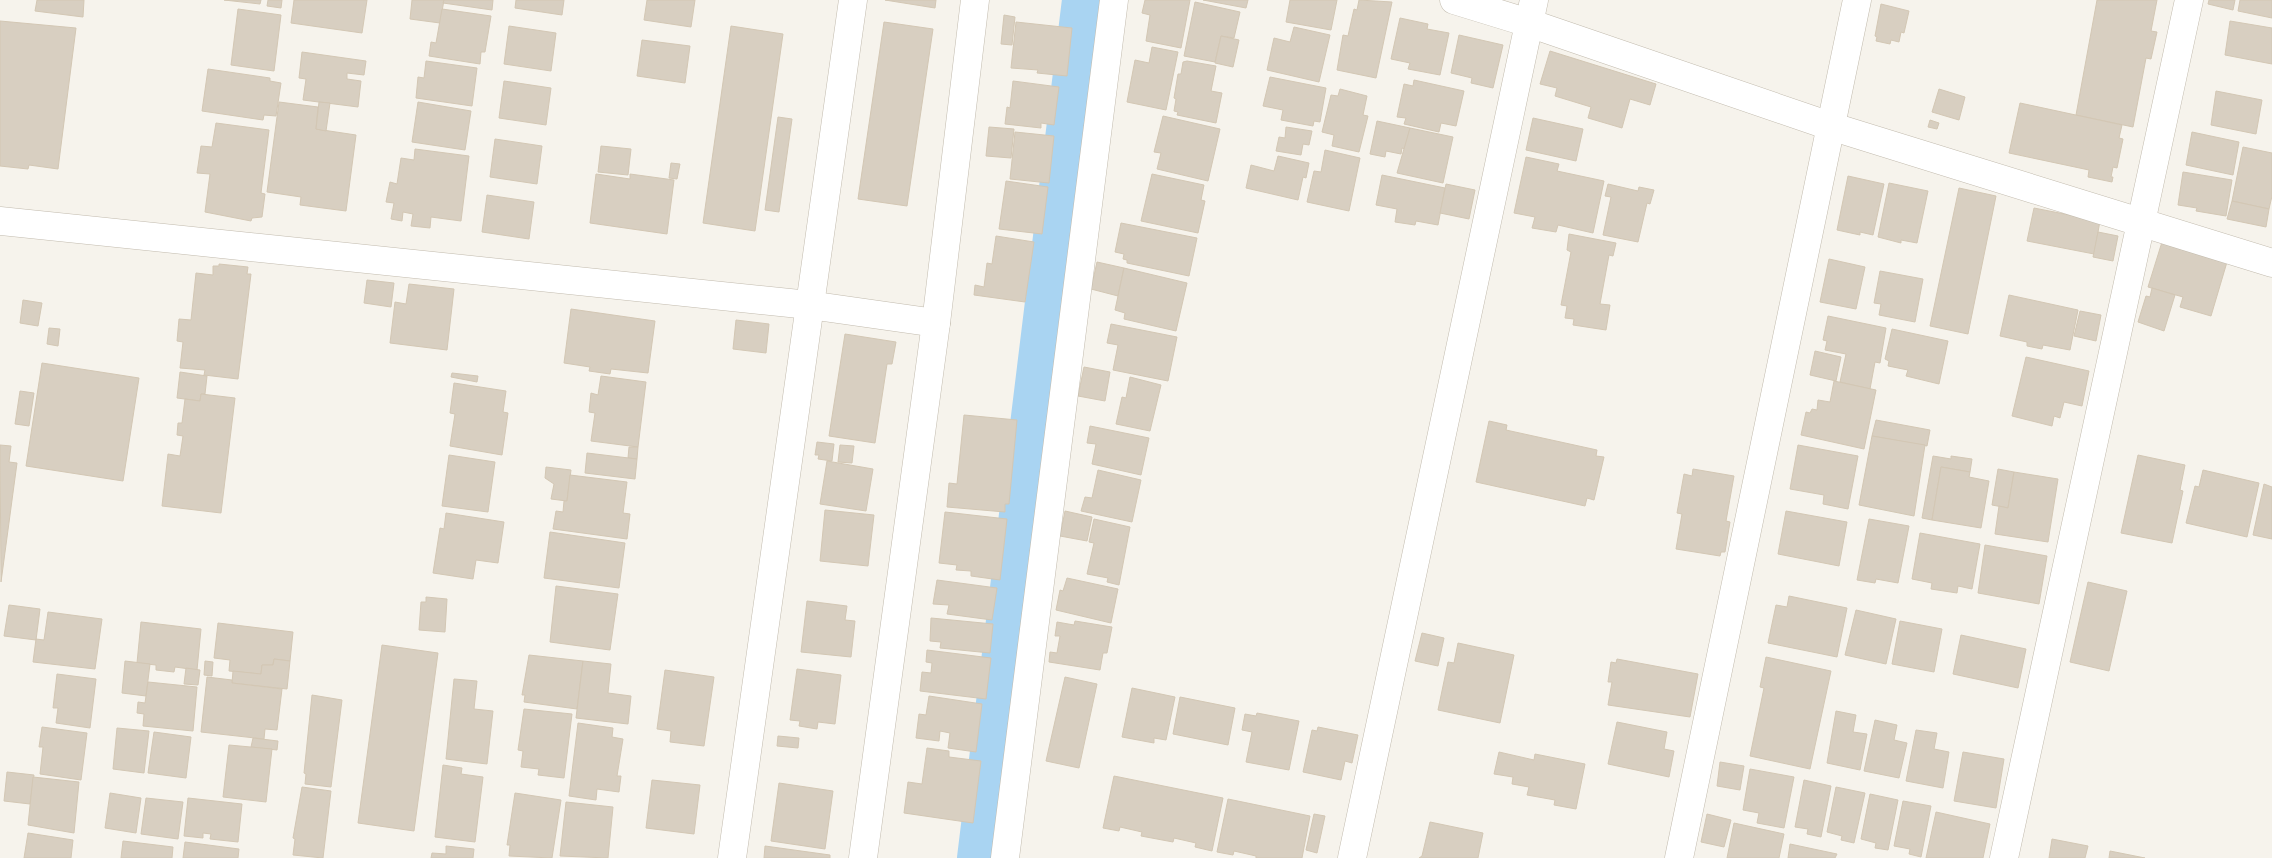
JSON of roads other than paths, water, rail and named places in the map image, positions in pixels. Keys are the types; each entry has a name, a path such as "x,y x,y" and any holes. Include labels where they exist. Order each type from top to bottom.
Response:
{"street":[{"path":"732,858 853,0"},
{"path":"863,858 936,323 975,0"},
{"path":"1005,858 1114,0"},
{"path":"1454,0 1532,11 1830,126 2272,263"},
{"path":"1679,858 1857,0"},
{"path":"2004,858 2189,0"},
{"path":"1352,858 1532,11"},
{"path":"0,221 809,305 936,323"}],"waterway":[{"path":"976,858 1081,0"}]}
